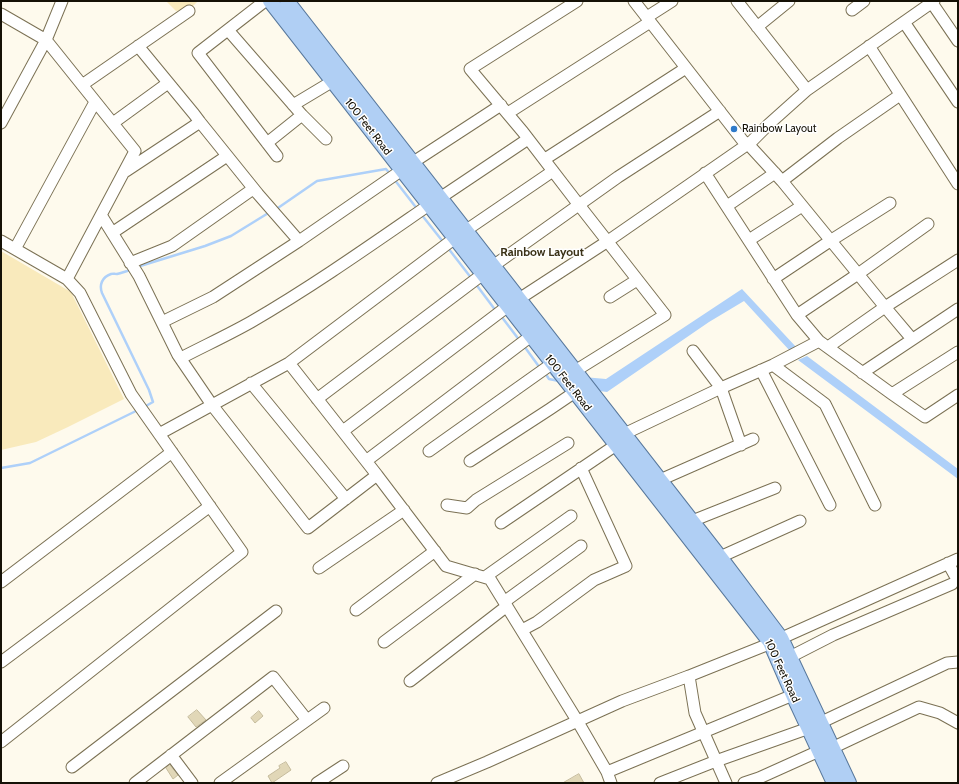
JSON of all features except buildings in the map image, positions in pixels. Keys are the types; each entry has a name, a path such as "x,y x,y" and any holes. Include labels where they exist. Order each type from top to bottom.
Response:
{"main road":[{"name":"100 Feet Road","path":"270,1 333,81 407,166"},
{"name":"100 Feet Road","path":"287,1 407,166 558,360 575,392 596,408"},
{"name":"100 Feet Road","path":"514,303 531,336 558,360 575,371 596,408 790,657 815,726 826,749 849,783"},
{"name":"100 Feet Road","path":"620,439 660,480 720,557 776,640 793,695 815,726"},
{"name":"100 Feet Road","path":"826,749 831,782"}],"street":[{"path":"1,123 46,40 62,1"},
{"path":"265,1 198,53 277,156"},
{"path":"575,371 665,315 579,206 545,159 505,109 470,69 577,1"},
{"path":"634,1 743,141 748,144 778,177 912,339"},
{"path":"162,322 213,297 299,241 407,166 505,109 648,20 672,1"},
{"path":"737,1 807,90"},
{"path":"757,27 789,1"},
{"path":"852,10 864,1"},
{"path":"343,432 514,303 608,241 752,142 769,124 807,90 933,2 958,41"},
{"path":"82,85 189,10"},
{"path":"1,14 46,40 135,150 68,278"},
{"path":"904,22 958,102"},
{"path":"228,30 293,105 326,139"},
{"path":"138,46 253,189 299,241"},
{"path":"869,46 958,184"},
{"path":"545,159 686,68"},
{"path":"293,105 333,81"},
{"path":"112,123 168,83"},
{"path":"727,206 778,177 900,95"},
{"path":"15,249 95,102"},
{"path":"317,399 488,270 618,177 720,111"},
{"path":"267,143 302,115"},
{"path":"124,172 200,122"},
{"path":"181,358 251,322 290,298 528,139"},
{"path":"112,234 227,156"},
{"path":"159,434 288,363 460,234 553,171"},
{"path":"705,173 797,315 824,344 862,373 925,417 958,395"},
{"path":"130,263 172,246 253,189"},
{"path":"773,279 890,203"},
{"path":"749,240 802,206"},
{"path":"101,215 139,276 181,358 212,405 308,528 376,475"},
{"path":"797,315 928,224"},
{"path":"1,241 68,278 80,294 131,394 242,552 1,742"},
{"path":"501,522 582,468 620,439 721,388 798,353 824,344 958,260"},
{"path":"610,297 637,280"},
{"path":"862,373 958,309"},
{"path":"366,461 531,336"},
{"path":"693,351 721,388 741,445"},
{"path":"892,394 958,352"},
{"path":"428,451 558,360"},
{"path":"288,363 366,461 446,566 490,579 578,722 607,772 611,783"},
{"path":"773,365 825,404 875,505"},
{"path":"761,370 830,505"},
{"path":"251,383 346,499"},
{"path":"470,461 575,392"},
{"path":"660,480 753,439"},
{"path":"447,505 467,508 476,500 568,443"},
{"path":"1,582 172,452"},
{"path":"522,630 537,622 594,580 626,566 582,468"},
{"path":"692,521 775,488"},
{"path":"1,662 210,506"},
{"path":"319,568 404,510"},
{"path":"384,642 571,516"},
{"path":"720,557 800,521"},
{"path":"410,680 505,604 581,546"},
{"path":"356,610 435,551"},
{"path":"437,783 578,722 622,701 764,646 953,561 955,583 833,635 790,657"},
{"path":"72,767 276,611"},
{"path":"660,783 716,761 815,726 947,664 958,662"},
{"path":"689,676 694,707 703,732 726,783"},
{"path":"135,783 273,677 307,720"},
{"path":"607,772 793,695"},
{"path":"744,783 826,749 919,707 940,713 958,724"},
{"path":"220,783 324,708"},
{"path":"171,755 192,783"},
{"path":"316,783 343,766"}],"shaded area":[{"path":"166,1 198,1 191,8 176,11"},
{"path":"1,251 71,292 124,399 36,442 1,450"}],"water":[{"path":"742,289 797,348 790,351 744,301 709,322 607,392 561,386 550,374 606,379"},
{"path":"807,356 958,469 958,479 798,360"}],"waterway":[{"path":"275,210 317,181 386,169 391,175"},
{"path":"394,179 418,210"},
{"path":"137,267 205,246 231,236 270,212"},
{"path":"421,214 444,243"},
{"path":"448,248 472,279"},
{"path":"131,270 119,274 108,275 103,279 101,287 102,293 149,390 153,402 144,407"},
{"path":"475,283 496,311"},
{"path":"501,316 520,341"},
{"path":"524,346 540,368"},
{"path":"545,373 549,379 559,381"},
{"path":"1,468 30,463 138,410"}],"place":[{"name":"Rainbow Layout","path":"734,129"}],"district":[{"name":"Rainbow Layout","path":"542,252"}]}
